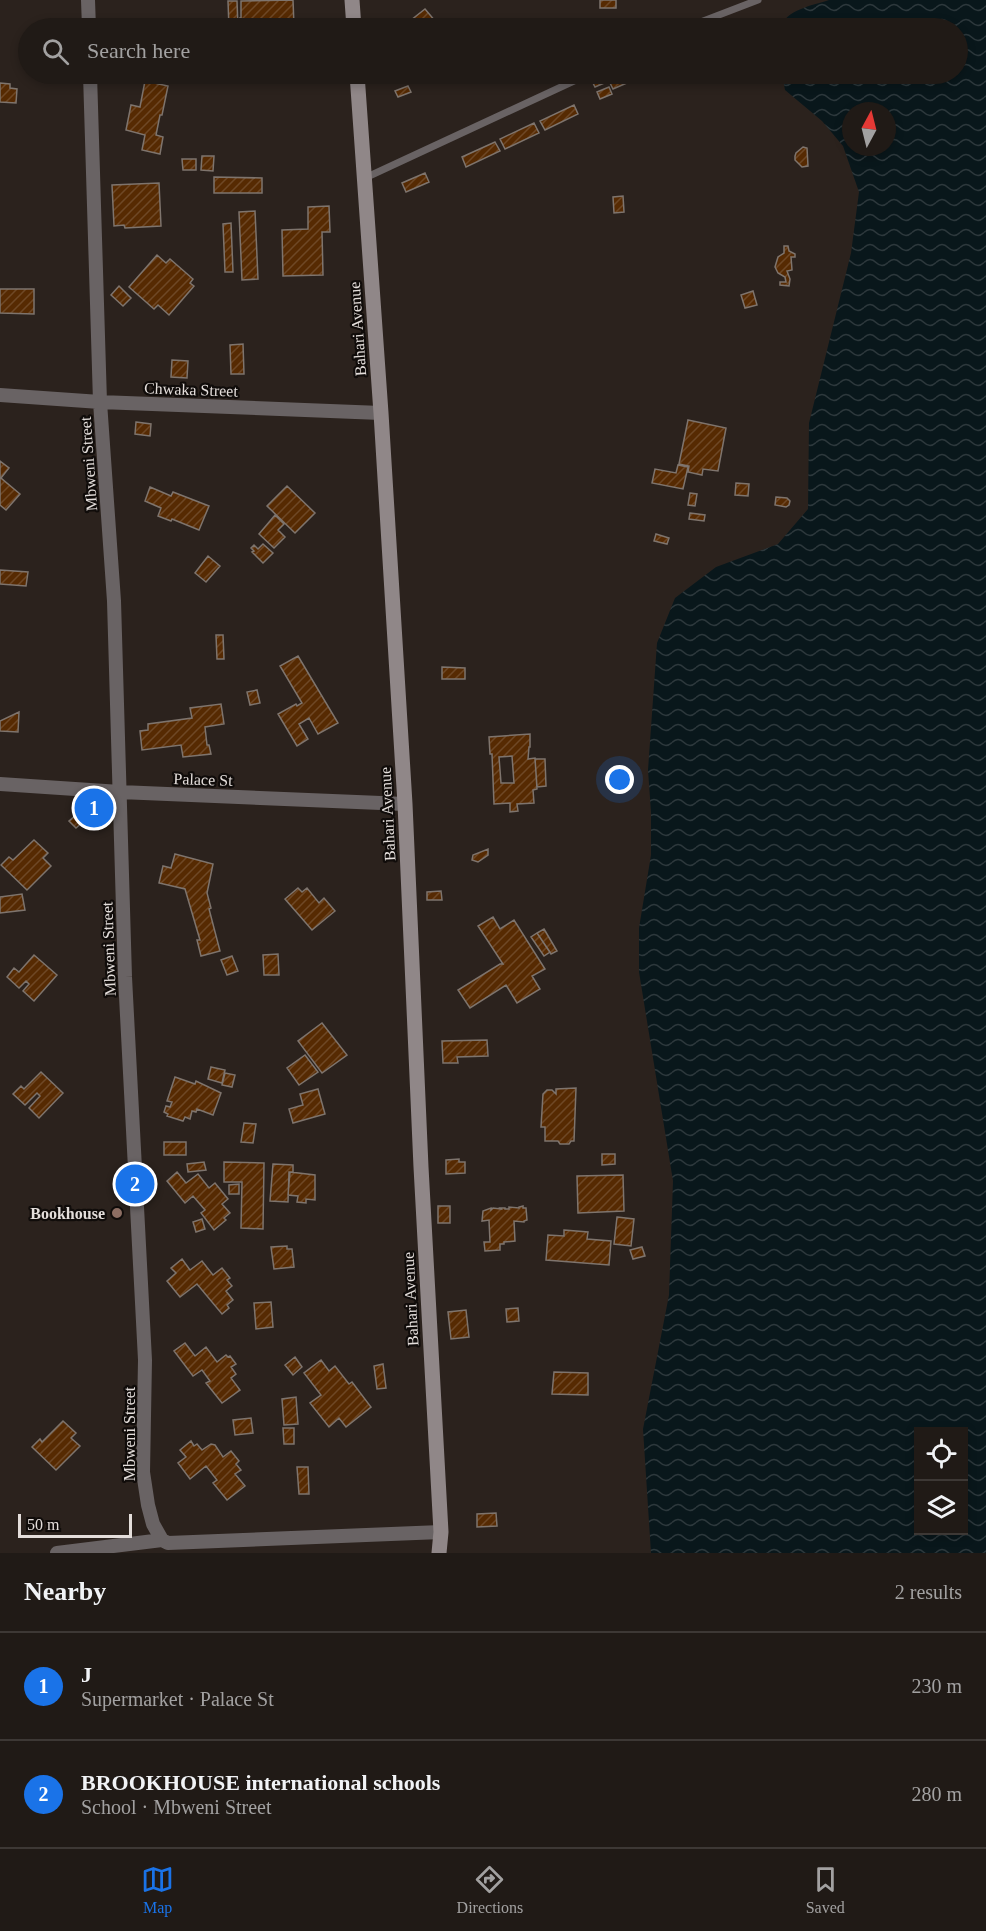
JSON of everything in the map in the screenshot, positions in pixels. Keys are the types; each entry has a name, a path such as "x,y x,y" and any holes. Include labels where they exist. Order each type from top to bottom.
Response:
{"street":[{"path":"88,0 89,18"},
{"path":"352,0 353,18"},
{"name":"Mbweni Street","path":"90,84 100,402 114,601 125,977 145,1360 143,1472 153,1524 162,1540"},
{"name":"Bahari Avenue","path":"358,84 405,804 420,1156 441,1532 439,1553"},
{"name":"Chwaka Street","path":"0,395 100,402 381,413"},
{"name":"Palace St","path":"0,784 120,792 405,804"},
{"path":"57,1553 162,1540 177,1543 441,1532"}],"lane":[{"path":"711,18 758,0"},
{"path":"364,178 567,84"}],"water":[{"path":"829,0 986,0 986,1553 651,1553 643,1429 669,1295 673,1181 639,972 639,928 651,855 648,770 657,643 675,598 716,567 778,544 808,509 809,423 851,253 859,192 846,156 896,156 896,102 842,102 842,145 822,121 785,90 784,84 968,84 968,18 787,18 794,13"}],"building":[{"path":"293,0 294,18 241,18 241,1"},
{"path":"600,0 616,0 616,8 600,8"},
{"path":"228,1 237,1 238,18 229,18"},
{"path":"425,9 433,18 414,18"},
{"path":"0,83 10,84 10,88 17,89 16,103 0,102"},
{"path":"144,84 168,86 156,135 163,137 160,154 142,150 145,135 126,130 131,105 140,107"},
{"path":"610,84 624,84 613,89"},
{"path":"408,86 411,92 398,97 395,91"},
{"path":"609,87 612,94 600,99 597,92"},
{"path":"574,105 578,114 545,130 540,121"},
{"path":"534,123 539,133 505,149 500,139"},
{"path":"495,142 500,151 466,167 462,157"},
{"path":"803,147 807,148 808,166 802,167 795,160 795,156"},
{"path":"202,156 214,156 213,171 201,170"},
{"path":"182,159 196,159 196,170 183,170"},
{"path":"425,173 429,182 406,192 402,183"},
{"path":"214,177 262,178 262,193 214,193"},
{"path":"159,183 161,226 125,228 124,225 114,226 112,185"},
{"path":"623,196 624,212 614,213 613,197"},
{"path":"329,206 330,232 322,232 323,275 283,276 282,230 308,229 308,207"},
{"path":"255,211 258,279 242,280 239,212"},
{"path":"231,223 233,272 225,272 223,224"},
{"path":"784,246 788,246 789,251 795,254 795,257 791,257 792,270 787,271 790,279 789,286 780,285 780,282 786,282 785,277 778,273 775,267 778,257 784,253"},
{"path":"157,255 166,263 170,259 193,279 190,283 194,286 169,315 158,305 154,309 129,287"},
{"path":"119,286 131,298 123,306 111,295"},
{"path":"0,289 34,289 34,314 0,313"},
{"path":"753,291 757,305 745,308 741,295"},
{"path":"243,344 244,374 231,374 230,345"},
{"path":"172,360 188,361 187,378 171,377"},
{"path":"688,420 726,428 718,471 703,469 702,475 688,472 689,466 679,464"},
{"path":"136,422 151,424 150,436 135,434"},
{"path":"0,461 9,468 1,478 20,494 6,510 0,505"},
{"path":"678,465 688,467 683,489 652,483 655,469 676,473"},
{"path":"736,483 749,484 748,496 735,495"},
{"path":"287,486 315,513 295,533 267,506"},
{"path":"150,487 171,496 173,492 209,506 199,530 158,516 161,508 145,501"},
{"path":"690,493 697,494 695,506 688,505"},
{"path":"776,497 787,498 790,501 789,505 786,507 775,505"},
{"path":"690,513 705,515 704,521 689,519"},
{"path":"275,515 284,524 278,530 285,537 274,548 259,534"},
{"path":"656,534 669,538 667,544 654,541"},
{"path":"263,544 273,553 263,563 251,548 254,545 258,549"},
{"path":"208,556 220,566 206,582 195,573"},
{"path":"0,570 28,572 26,586 0,584"},
{"path":"216,635 223,635 224,659 217,659"},
{"path":"298,656 338,723 318,734 309,718 299,724 308,739 297,746 278,714 302,703 280,666"},
{"path":"442,667 465,668 465,679 442,679"},
{"path":"257,690 260,703 250,705 247,692"},
{"path":"221,704 224,724 205,727 207,745 209,745 211,754 183,757 181,745 142,750 140,731 148,730 148,724 192,718 190,708"},
{"path":"19,712 18,732 0,731 0,721"},
{"path":"530,734 528,759 535,758 537,789 533,790 534,803 517,804 518,811 510,812 510,803 494,804 489,737","holes":["512,756 514,783 501,783 499,757"]},
{"path":"535,759 545,759 546,786 537,787"},
{"path":"83,809 90,816 76,828 69,821"},
{"path":"34,840 48,853 43,858 51,866 27,890 1,865 9,857 13,860"},
{"path":"488,849 488,855 478,862 472,860 473,855"},
{"path":"175,854 213,864 207,893 220,951 201,956 197,940 200,940 185,889 159,883 163,866 171,868"},
{"path":"298,888 302,892 307,888 319,903 324,898 335,911 312,930 285,899"},
{"path":"441,891 442,900 427,900 427,892"},
{"path":"22,894 25,910 0,913 0,897"},
{"path":"493,917 500,929 514,920 545,969 532,976 540,989 517,1003 506,985 470,1008 458,990 503,964 478,926"},
{"path":"544,929 557,951 551,954 537,933"},
{"path":"537,933 550,952 544,956 531,937"},
{"path":"278,954 279,975 264,975 263,955"},
{"path":"34,955 57,975 34,1001 23,991 29,984 26,981 19,988 7,977 14,968 19,972"},
{"path":"232,956 238,971 227,975 221,960"},
{"path":"322,1023 347,1055 322,1073 298,1041"},
{"path":"487,1040 488,1056 457,1057 458,1063 443,1063 442,1041"},
{"path":"305,1055 318,1072 299,1085 287,1068"},
{"path":"211,1067 225,1070 222,1083 208,1079"},
{"path":"41,1072 63,1093 39,1118 29,1108 40,1096 37,1093 25,1105 13,1094 21,1086 24,1089"},
{"path":"225,1073 235,1075 232,1087 222,1085"},
{"path":"175,1077 195,1084 196,1081 221,1093 213,1115 197,1109 196,1112 192,1111 190,1119 185,1117 183,1121 167,1116 168,1114 164,1112 166,1106 170,1107 172,1102 167,1101"},
{"path":"576,1088 574,1141 569,1144 560,1144 558,1141 545,1141 545,1127 541,1127 543,1094 547,1090 552,1090 556,1094 556,1089"},
{"path":"318,1089 325,1114 293,1123 289,1109 303,1105 300,1094"},
{"path":"244,1123 256,1124 253,1143 241,1142"},
{"path":"164,1142 186,1142 186,1155 164,1155"},
{"path":"602,1154 615,1154 615,1164 602,1165"},
{"path":"459,1159 459,1162 465,1162 465,1173 446,1174 446,1160"},
{"path":"204,1162 206,1170 188,1172 187,1164"},
{"path":"224,1162 264,1163 263,1229 241,1228 242,1182 224,1182"},
{"path":"273,1164 293,1165 293,1172 289,1172 288,1202 270,1201"},
{"path":"177,1172 186,1183 198,1174 209,1188 215,1183 228,1199 222,1204 230,1213 224,1218 226,1220 214,1230 201,1213 205,1210 193,1196 185,1203 167,1181"},
{"path":"290,1172 315,1175 315,1200 306,1199 306,1203 297,1202 298,1196 288,1195"},
{"path":"623,1175 624,1211 578,1213 577,1176"},
{"path":"239,1184 239,1194 229,1194 229,1185"},
{"path":"438,1206 450,1206 450,1223 438,1223"},
{"path":"523,1206 526,1208 527,1220 514,1221 515,1241 500,1244 500,1250 485,1251 484,1242 490,1242 489,1220 482,1221 483,1211 491,1208 491,1210 493,1208 509,1209 509,1207"},
{"path":"617,1217 634,1219 631,1246 614,1244"},
{"path":"202,1219 205,1229 196,1232 193,1222"},
{"path":"564,1230 588,1232 587,1239 611,1241 609,1265 546,1260 548,1235 564,1236"},
{"path":"287,1246 287,1249 292,1249 294,1267 274,1269 271,1247"},
{"path":"642,1247 645,1256 633,1259 630,1250"},
{"path":"182,1259 190,1270 202,1261 213,1275 222,1268 230,1278 227,1280 232,1286 226,1291 233,1300 222,1314 197,1284 180,1297 167,1281 176,1273 171,1268"},
{"path":"271,1302 273,1327 256,1329 254,1303"},
{"path":"518,1308 519,1321 507,1322 506,1309"},
{"path":"466,1310 469,1337 451,1339 448,1312"},
{"path":"185,1343 195,1356 206,1347 217,1362 226,1355 230,1356 236,1364 231,1367 236,1374 231,1378 240,1390 222,1403 206,1383 210,1381 202,1370 193,1376 174,1351"},
{"path":"295,1357 302,1367 293,1375 285,1365"},
{"path":"321,1360 329,1371 335,1366 349,1384 352,1382 371,1407 346,1427 339,1418 329,1427 310,1403 321,1395 304,1373"},
{"path":"383,1364 386,1388 377,1389 374,1366"},
{"path":"554,1372 588,1373 588,1395 552,1394"},
{"path":"296,1397 298,1424 284,1425 282,1399"},
{"path":"251,1418 253,1433 235,1435 233,1420"},
{"path":"63,1421 76,1433 71,1438 80,1446 56,1470 32,1447 40,1439 42,1442"},
{"path":"283,1428 294,1428 294,1444 284,1444"},
{"path":"191,1441 194,1446 197,1444 202,1450 211,1444 215,1445 223,1457 231,1451 239,1461 236,1464 241,1470 235,1474 245,1486 227,1500 213,1483 217,1480 206,1466 190,1479 178,1463 186,1457 180,1450"},
{"path":"297,1467 308,1467 309,1494 299,1494"},
{"path":"496,1513 497,1526 477,1527 477,1514"}],"place":[{"name":"J","path":"94,808"},
{"name":"BROOKHOUSE international schools","path":"135,1184"},
{"name":"Bookhouse","path":"117,1213"}]}
